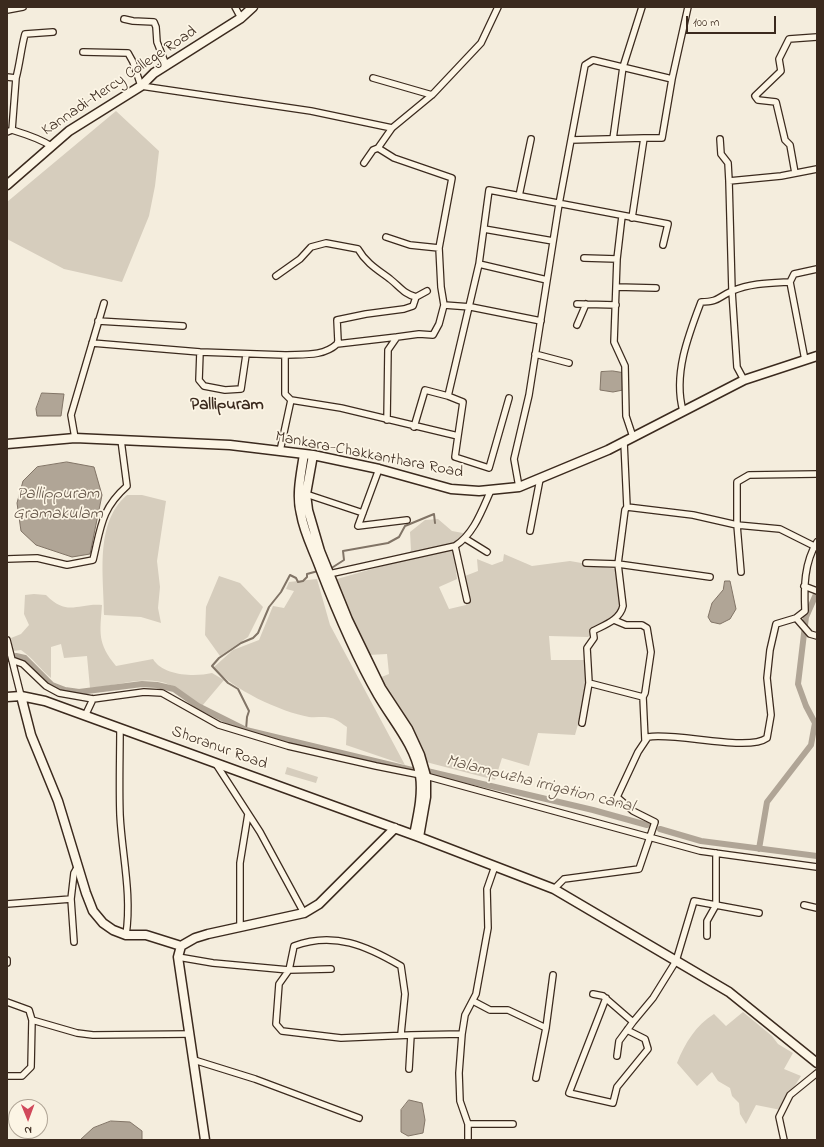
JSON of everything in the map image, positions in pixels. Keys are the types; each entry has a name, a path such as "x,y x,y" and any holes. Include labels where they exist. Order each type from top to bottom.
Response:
{"main road":[{"name":"Kannadi-Mercy College Road","path":"7,185 69,131 141,86 166,65 241,18 253,7"},
{"name":"Mankara-Chakkanthara Road","path":"7,444 75,438 230,445 304,454 379,469 451,489 479,491 519,487 624,442 744,380 817,356"},
{"path":"304,454 299,494 300,514 311,545 331,597 366,674 391,717 405,736 423,775"},
{"path":"313,456 306,494 308,510 320,551 348,620 381,688 408,729 420,755 425,803 416,836"},
{"path":"21,696 30,735 58,801 93,911 103,923 113,930 126,935 146,935 181,946"},
{"name":"Shoranur Road","path":"7,697 21,696 45,701 395,828 554,889 729,992 817,1063"},
{"path":"205,1140 178,957 181,946 195,938 304,913 319,904 373,852 395,828"}],"street":[{"path":"7,10 23,7"},
{"path":"235,7 241,18"},
{"path":"364,163 373,150 378,148 392,128 432,95 481,43 498,7"},
{"path":"613,139 623,67 642,7"},
{"path":"571,140 662,138 672,78 688,7"},
{"path":"124,19 133,22 154,22 156,27 157,42 166,65"},
{"path":"51,146 41,140 9,131 16,78 21,59 20,49 25,34 53,32"},
{"path":"795,174 790,145 785,140 776,102 758,100 755,96 781,71 779,59 788,39 817,37"},
{"path":"83,52 128,52 141,86 311,111 392,128"},
{"path":"519,487 514,458 529,395 559,204 585,65 593,60 672,78"},
{"path":"7,77 16,78"},
{"path":"372,78 432,95"},
{"path":"632,218 644,138"},
{"path":"519,196 530,139"},
{"path":"720,139 721,154 728,163 732,291 737,367 744,380"},
{"path":"337,344 419,334 432,335 439,324 444,305 441,287 439,248 452,178 394,158 378,148"},
{"path":"729,181 795,174 817,169"},
{"path":"448,396 479,264 489,190 668,224 663,245"},
{"path":"622,216 617,259 614,342 625,366 626,416 633,437"},
{"path":"484,229 553,241"},
{"path":"386,237 410,245 439,248"},
{"path":"276,276 300,259 311,247 326,243 358,249 363,259 369,264 391,280 403,292 416,297"},
{"path":"584,258 617,259"},
{"path":"479,264 547,280"},
{"path":"805,360 790,282 794,274 817,269"},
{"path":"683,412 679,395 682,367 688,338 701,302 714,302 732,291 755,284 790,282"},
{"path":"616,287 656,288"},
{"path":"92,343 246,355 316,354 331,350 337,344 337,320 366,314 404,309 413,306 416,297 427,291"},
{"path":"75,438 71,415 104,302"},
{"path":"577,304 616,305"},
{"path":"577,325 586,304"},
{"path":"444,305 470,307 541,321"},
{"path":"98,321 183,326"},
{"path":"387,420 388,350 397,337"},
{"path":"200,352 199,380 204,386 225,390 241,389 246,355"},
{"path":"535,354 569,363"},
{"path":"285,355 285,394 291,400 341,408 414,427 458,436"},
{"path":"414,427 425,390 448,396 463,402 455,457 489,468 509,398"},
{"path":"280,451 291,400"},
{"path":"7,559 37,558 67,565 93,560 106,510 114,497 127,486 121,440"},
{"path":"582,722 589,683 587,648 594,638 593,631 614,620 622,612 623,606 618,564 625,510 627,506 624,442"},
{"path":"379,469 358,526 407,520"},
{"path":"741,572 737,524 737,482 749,475 817,474"},
{"path":"530,531 540,479"},
{"path":"329,574 455,546 466,539 491,490"},
{"path":"306,494 363,513"},
{"path":"627,506 693,515 737,524 780,529 816,544 806,569 804,586 805,611 796,618 776,624 767,678 772,715 767,738 763,741 740,742 653,736 645,740"},
{"path":"466,539 487,552"},
{"path":"455,546 467,600"},
{"path":"586,563 618,564 710,577"},
{"path":"804,586 817,591"},
{"path":"796,618 810,634 817,636"},
{"path":"554,889 564,879 639,869 648,837 655,822 633,811 617,797 645,740 643,697 648,681 651,652 647,628 642,625 626,625 614,620"},
{"path":"7,640 21,696"},
{"path":"12,660 23,664 46,686 59,693 94,699 144,692 162,693 219,725 288,746 423,775 648,837 716,853 817,867"},
{"path":"589,683 643,697"},
{"path":"85,716 94,699"},
{"path":"120,728 120,815 127,879 128,922 126,935"},
{"path":"216,763 248,814 304,913"},
{"path":"240,927 240,863 248,814"},
{"path":"707,936 707,921 716,905 716,853"},
{"path":"74,942 71,899 74,874 78,866"},
{"path":"468,1140 468,1124 460,1101 459,1073 462,1034 466,1015 472,1001 488,928 488,889 495,866"},
{"path":"7,904 71,899"},
{"path":"616,1056 619,1041 653,998 676,961 694,901 759,913"},
{"path":"804,905 817,908"},
{"path":"401,1034 405,994 401,966 375,950 351,942 330,941 304,943 294,946 289,970 279,984 276,1024 282,1031 341,1038 401,1034 462,1034"},
{"path":"178,957 213,963 289,970 331,969"},
{"path":"536,1078 546,1028 554,975"},
{"path":"593,994 606,998 633,1022"},
{"path":"606,998 569,1093 613,1104 617,1087 648,1050 645,1039 627,1030"},
{"path":"472,1001 490,1010 508,1010 546,1028"},
{"path":"7,1002 29,1010 32,1020 31,1067 22,1076 7,1076"},
{"path":"32,1020 77,1033 93,1035 190,1034"},
{"path":"409,1069 411,1035"},
{"path":"194,1060 255,1079 359,1118"},
{"path":"784,1140 779,1117 790,1095 817,1073"},
{"path":"468,1124 513,1124"}],"shaded area":[{"path":"116,111 159,151 155,186 149,216 122,282 64,269 7,239 7,202"},
{"path":"127,495 142,495 166,501 157,561 160,587 158,608 161,623 141,617 104,615 103,551 105,535 109,520"},
{"path":"438,519 452,531 463,533 465,541 453,547 457,579 439,587 449,609 466,605 465,576 478,571 477,559 492,565 503,561 504,554 532,566 570,561 616,569 621,606 611,622 588,637 549,636 551,660 586,660 586,696 575,735 538,733 529,766 502,758 495,780 426,762 414,730 395,705 379,678 389,674 387,654 368,655 349,615 337,579 407,559 411,550 410,532 425,520"},
{"path":"219,576 240,583 263,607 248,637 220,656 205,635 206,607"},
{"path":"317,579 330,625 405,765 346,745 347,727 337,720 328,717 309,717 271,705 232,683 214,667 233,650 259,640 273,606 284,608 294,591 286,589 289,582"},
{"path":"25,595 46,595 61,606 73,608 102,605 101,637 106,651 116,666 153,659 158,665 172,672 188,675 212,673 224,680 202,706 178,689 160,682 140,681 90,688 87,656 64,658 61,644 51,647 51,678 21,650 13,651 11,638 21,634 29,625 24,614"},
{"path":"287,767 318,777 316,783 285,774"},
{"path":"743,1012 772,1036 778,1044 793,1053 784,1069 801,1076 781,1110 756,1105 746,1124 740,1114 739,1103 732,1096 730,1088 718,1081 712,1072 697,1086 677,1063 684,1048 696,1029 708,1018 714,1014 726,1026"}],"water":[{"path":"613,371 625,373 623,390 613,392 600,390 601,372"},
{"path":"42,393 64,394 61,416 37,416 36,409"},
{"name":"Pallippuram Gramakulam","path":"67,462 94,467 102,495 90,554 72,557 36,545 21,531 17,503 23,481 37,467"},
{"path":"725,581 730,581 736,609 730,619 720,624 711,622 708,617 712,603 723,590"},
{"path":"409,1100 422,1103 425,1120 423,1133 408,1136 401,1132 401,1110"},
{"path":"111,1121 130,1122 142,1131 142,1140 80,1140 93,1128"}],"waterway":[{"path":"330,569 344,560 343,551 388,543 399,537 405,526 434,514 435,523"},
{"path":"246,730 249,711 238,689 228,683 212,666 219,658 241,643 253,638 258,633 269,607 281,592 290,575 296,578 298,582 303,581 307,577 307,574 318,571"},
{"path":"759,849 767,802 811,745 815,723 806,706 798,684 806,617 817,592"},
{"name":"Malampuzha irrigation canal","path":"16,656 25,658 52,685 65,690 79,692 142,684 157,685 174,689 198,706 246,730 412,770"},
{"name":"Malampuzha irrigation canal","path":"427,771 593,810 647,825"},
{"name":"Malampuzha irrigation canal","path":"660,829 701,841 817,856"}],"district":[{"name":"Pallipuram","path":"227,406"}]}
